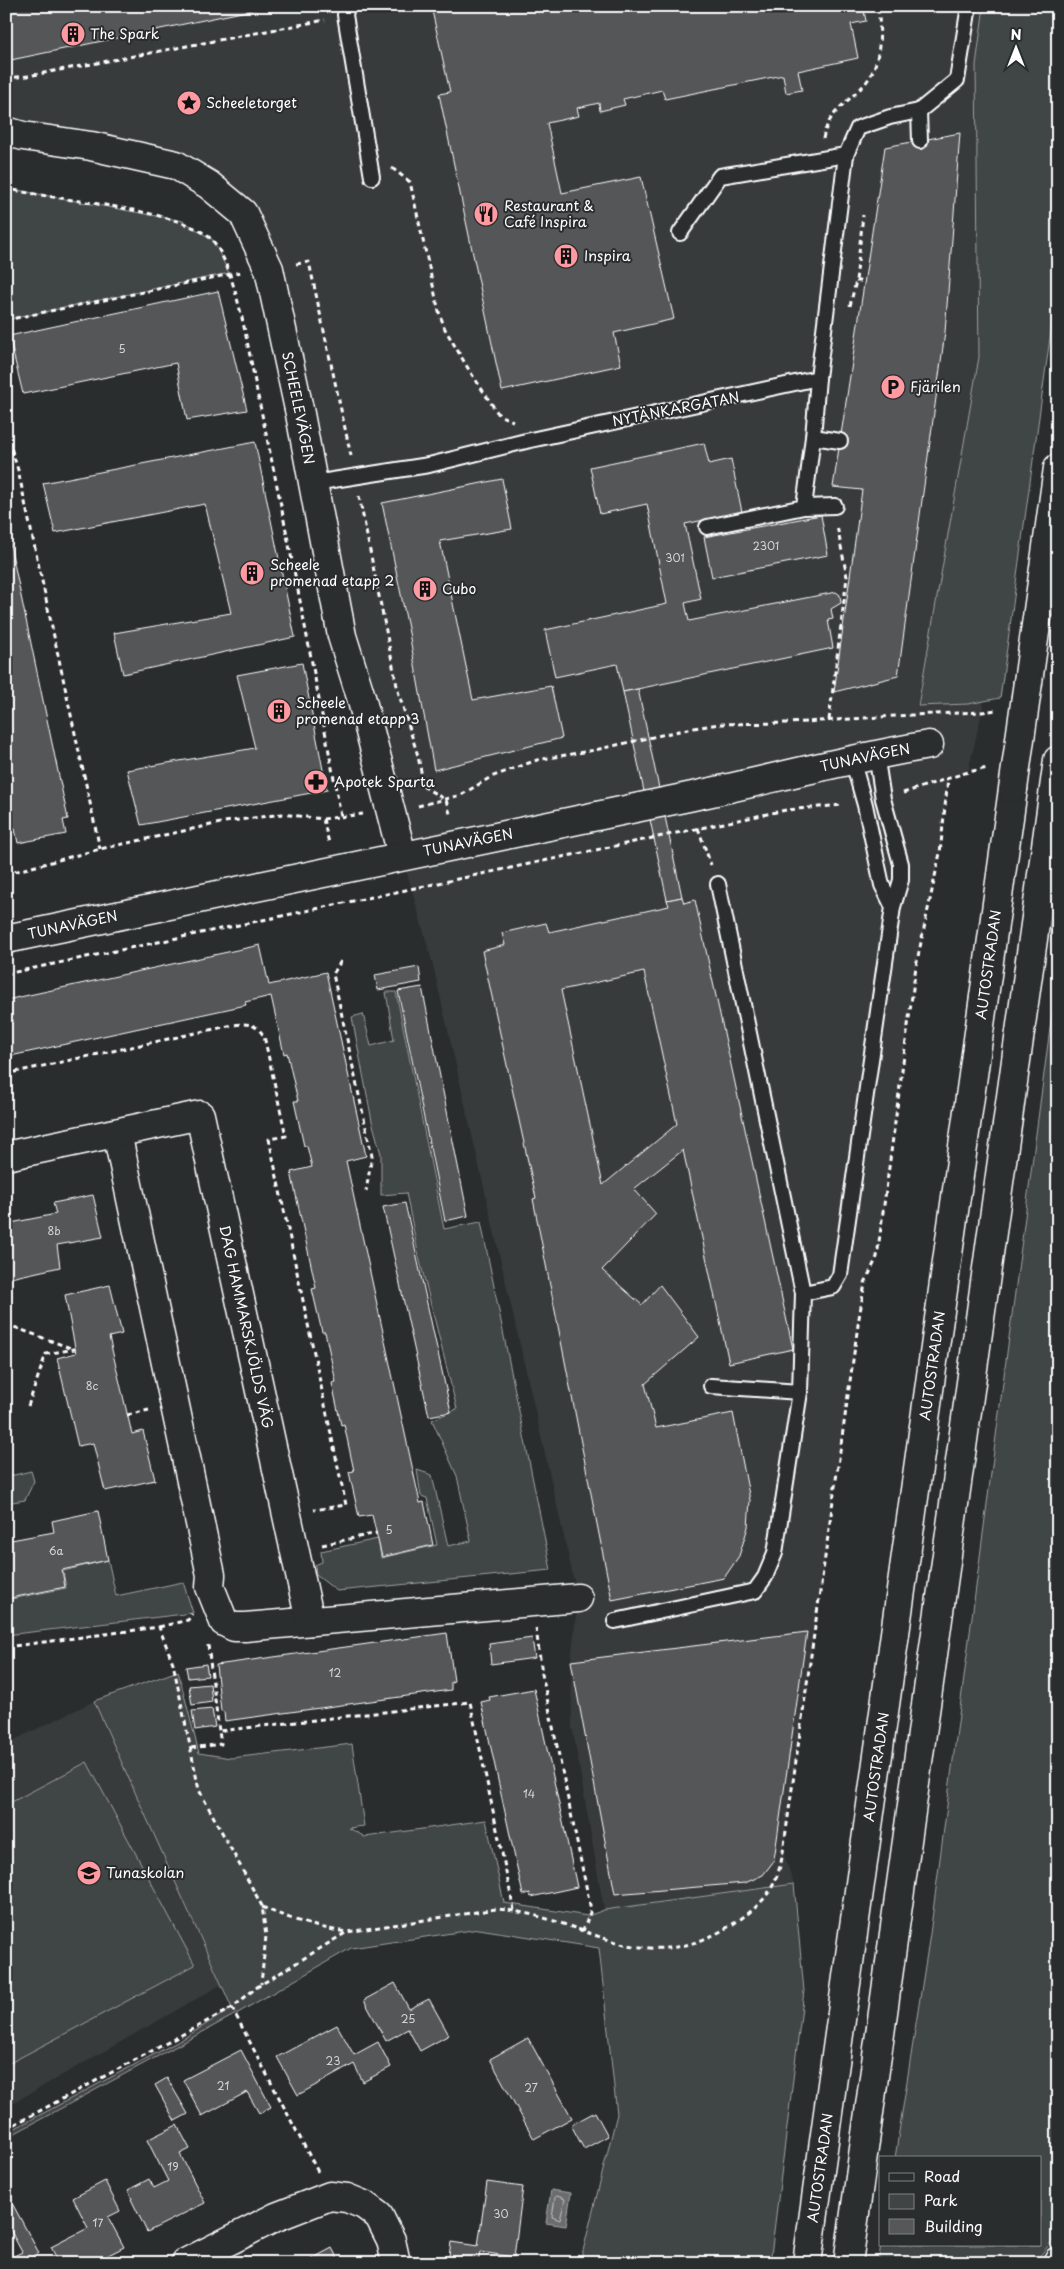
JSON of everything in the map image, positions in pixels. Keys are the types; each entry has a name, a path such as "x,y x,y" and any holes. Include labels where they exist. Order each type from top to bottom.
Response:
{"main road":[{"name":"SCHEELEVÄGEN","path":"6,131 23,136 91,146 176,165 209,185 243,213 269,269 314,483 342,636 361,697 402,854"},
{"name":"AUTOSTRADAN","path":"807,2263 1058,468"},
{"name":"TUNAVÄGEN","path":"6,939 402,854 697,795 864,756 929,745"},
{"path":"848,2263 1056,773"},
{"name":"DAG HAMMARSKJÖLDS VÄG","path":"6,1156 200,1115 310,1621"},
{"path":"117,1133 195,1495 211,1575 210,1586 224,1622 234,1627 578,1598"},
{"path":"185,2263 276,2216 330,2196 347,2198 364,2204 379,2216 391,2240 396,2263"}],"lane":[{"path":"804,507 846,155 858,128 890,117 919,111 957,80 969,6"},
{"path":"346,11 372,176"},
{"path":"919,111 920,141"},
{"path":"680,233 720,176 846,155"},
{"name":"NYTÄNKARGATAN","path":"314,483 356,478 429,465 526,440 818,378"},
{"path":"813,437 840,441"},
{"path":"707,527 804,507 835,506"},
{"path":"803,1293 833,1286 840,1275 892,907 901,880 901,864 883,799 864,756"},
{"path":"864,756 865,805 882,885 892,907"},
{"path":"614,1621 755,1591 765,1577 775,1553 800,1392 803,1293 718,884"},
{"path":"711,1386 800,1392"}],"path":[{"path":"820,159 824,135 833,114 869,79 879,54 880,22 878,6"},
{"path":"6,78 28,76 346,11"},
{"path":"388,164 410,182 439,312 445,329 499,415 518,422"},
{"path":"6,188 183,221 213,240 229,272 244,328 293,557 341,816"},
{"path":"852,298 856,281 863,215"},
{"path":"6,320 229,272 269,269 309,262 356,478 398,691 418,756 424,787 446,800"},
{"path":"856,281 864,281"},
{"path":"6,432 18,470 100,849"},
{"path":"829,720 848,577 840,542"},
{"path":"6,874 100,849 235,820 282,814 324,819 391,812 446,800 460,795 491,776 537,760 719,724 982,712 1001,709"},
{"path":"883,799 968,772 995,767"},
{"path":"262,1906 296,1921 320,1928 347,1932 496,1909 514,1910 545,1917 642,1949 668,1949 697,1942 724,1930 750,1913 772,1890 779,1875 845,1409 865,1283 878,1256 916,966 940,853 948,779"},
{"path":"6,974 698,828 805,807 865,805"},
{"path":"698,828 718,884"},
{"path":"341,961 332,974 372,1156 366,1191"},
{"path":"6,1324 75,1349 46,1354 28,1406"},
{"path":"295,1550 377,1533"},
{"path":"532,1601 542,1674 591,1910 583,1931"},
{"path":"6,1647 159,1627 173,1663 199,1790 262,1906 266,1936 261,1984"},
{"path":"191,1748 221,1744 208,1642"},
{"path":"220,1731 470,1702 514,1910"},
{"path":"6,2129 232,2008 261,1984 347,1932"},
{"path":"232,2008 303,2144"}],"shaded area":[{"path":"6,6 1058,6 1058,109 982,712 968,772 948,779 940,853 916,966 877,1256 865,1283 859,1318 783,1852 794,1884 604,1910 572,1726 571,1661 578,1598 433,965 402,855 269,269 209,185 6,131"},
{"name":"Tunaskolan","path":"94,1701 221,1985 6,2107 6,1744"}],"green space":[{"path":"984,6 1058,6 1058,280 1000,698 968,704 918,706 979,357 976,65"},
{"path":"6,188 183,221 213,240 229,273 6,320"},
{"path":"1058,968 1058,2234 1034,2263 878,2263 881,2246 1042,2246 1042,2156 895,2156 930,1934"},
{"path":"386,992 396,992 444,1229 481,1222 551,1570 337,1591 316,1575 315,1565 322,1562 321,1551 378,1539 381,1558 437,1545 427,1498 421,1496 417,1470 432,1475 448,1546 471,1541 457,1476 432,1420 457,1409 419,1257 406,1193 381,1195 381,1154 372,1121 352,1017 363,1014 371,1046 394,1040"},
{"path":"31,1471 34,1481 25,1500 6,1503 6,1477"},
{"path":"108,1560 116,1596 183,1582 193,1613 6,1635 6,1600 66,1588 63,1571"},
{"path":"178,1671 199,1753 231,1758 352,1744 364,1826 349,1828 365,1837 486,1820 504,1903 588,1916 604,1910 794,1884 804,1991 770,2263 580,2263 617,2114 599,1948 479,1929 351,1948 236,2014 6,2138 6,2133 181,2040 232,2008 94,1701"},
{"name":"Tunaskolan","path":"87,1762 195,1965 6,2065 6,1805"}],"water":[{"path":"551,2190 571,2193 566,2226 546,2223"}],"building":[{"name":"The Spark","path":"6,6 271,6 6,61"},
{"name":"Inspira","path":"431,6 863,6 866,21 851,24 858,58 798,71 802,90 786,93 783,75 665,99 662,90 623,99 625,105 600,111 599,103 577,108 579,116 547,123 562,193 641,177 674,319 614,333 621,365 502,391 439,94 450,92"},
{"name":"Fjärilen","path":"960,133 945,332 898,676 834,692 862,490 833,487 885,147"},
{"path":"218,291 247,410 187,420 176,363 23,394 9,336"},
{"name":"Scheele promenad etapp 2","path":"255,442 295,637 123,674 114,633 231,613 205,504 55,533 43,483"},
{"path":"704,443 709,464 731,459 742,512 685,524 701,599 685,603 689,621 836,592 840,595 841,603 831,609 833,619 828,620 833,648 623,692 617,664 555,677 545,630 667,604 647,504 600,514 590,467"},
{"name":"Cubo","path":"502,479 512,529 440,541 473,700 551,686 562,738 434,770 409,633 382,503"},
{"path":"821,515 828,555 712,577 704,537"},
{"path":"6,525 68,819 63,820 66,834 18,843 15,829 6,831"},
{"name":"Scheele promenad etapp 3","path":"302,663 327,790 141,825 127,770 255,748 237,675"},
{"path":"638,689 682,897 667,900 623,692"},
{"path":"682,897 684,903 695,900 793,1349 729,1363 683,1150 634,1189 656,1214 602,1270 642,1305 660,1285 699,1337 645,1384 656,1428 733,1413 750,1500 748,1527 739,1556 724,1578 612,1600 533,1199 536,1198 482,951 505,945 502,933 546,923 549,932 669,906 667,900","holes":["644,972 677,1124 603,1185 561,990"]},
{"path":"260,945 269,985 326,972 366,1156 346,1161 420,1503 424,1502 433,1545 382,1557 372,1515 359,1517 349,1472 354,1471 344,1424 341,1425 332,1383 336,1382 325,1332 322,1332 312,1289 316,1288 291,1172 312,1167 307,1146 304,1146 294,1101 298,1101 287,1053 284,1054 271,996 245,1002 246,1005 6,1057 6,1000"},
{"path":"419,967 421,982 378,990 375,975"},
{"path":"422,987 468,1216 445,1221 398,991"},
{"path":"93,1195 103,1237 57,1245 60,1267 6,1279 6,1224 56,1214 53,1203"},
{"path":"405,1203 451,1412 429,1416 383,1207"},
{"path":"110,1285 122,1334 109,1337 132,1434 143,1431 155,1480 105,1491 93,1443 78,1446 57,1358 76,1353 65,1295"},
{"path":"98,1511 108,1560 62,1570 65,1587 6,1599 6,1541 54,1532 52,1521"},
{"path":"807,1632 773,1862 763,1875 745,1883 615,1894 571,1661"},
{"path":"447,1633 454,1681 451,1682 451,1690 225,1721 224,1712 221,1711 216,1665"},
{"path":"532,1638 535,1658 491,1664 489,1644"},
{"path":"206,1664 208,1676 188,1678 186,1667"},
{"path":"210,1684 212,1702 192,1705 189,1686"},
{"path":"534,1689 577,1887 531,1897 530,1893 523,1895 481,1702 490,1700 489,1697"},
{"path":"212,1709 215,1727 195,1730 192,1711"},
{"path":"395,1983 409,2009 429,1999 449,2035 420,2051 408,2029 386,2041 364,2000"},
{"path":"337,2025 354,2055 378,2042 391,2067 363,2082 354,2064 298,2095 277,2057"},
{"path":"528,2038 572,2118 534,2139 490,2059"},
{"path":"241,2050 271,2107 259,2113 247,2092 202,2116 183,2080"},
{"path":"167,2078 188,2114 175,2121 155,2085"},
{"path":"595,2112 608,2136 584,2149 571,2125"},
{"path":"177,2125 190,2149 180,2154 205,2203 147,2232 128,2190 149,2179 154,2188 168,2181 147,2140"},
{"path":"105,2181 120,2211 108,2217 124,2247 93,2263 59,2263 51,2247 88,2228 73,2198"},
{"path":"487,2182 523,2187 514,2257 480,2252 478,2263 448,2263 451,2242 478,2246"},
{"path":"13,2205 39,2253 28,2259 30,2263 6,2263 6,2260 22,2252 6,2222 6,2209"},
{"path":"332,2248 340,2263 306,2263 306,2262"}],"place":[{"name":"The Spark","path":"73,34"},
{"name":"Scheeletorget","path":"189,103"},
{"name":"Restaurant & Café Inspira","path":"486,214"},
{"name":"Inspira","path":"566,256"},
{"name":"Fjärilen","path":"893,387"},
{"name":"Scheele promenad etapp 2","path":"252,573"},
{"name":"Cubo","path":"425,589"},
{"name":"Scheele promenad etapp 3","path":"279,711"},
{"name":"Apotek Sparta","path":"316,782"},
{"name":"Tunaskolan","path":"89,1873"}]}
